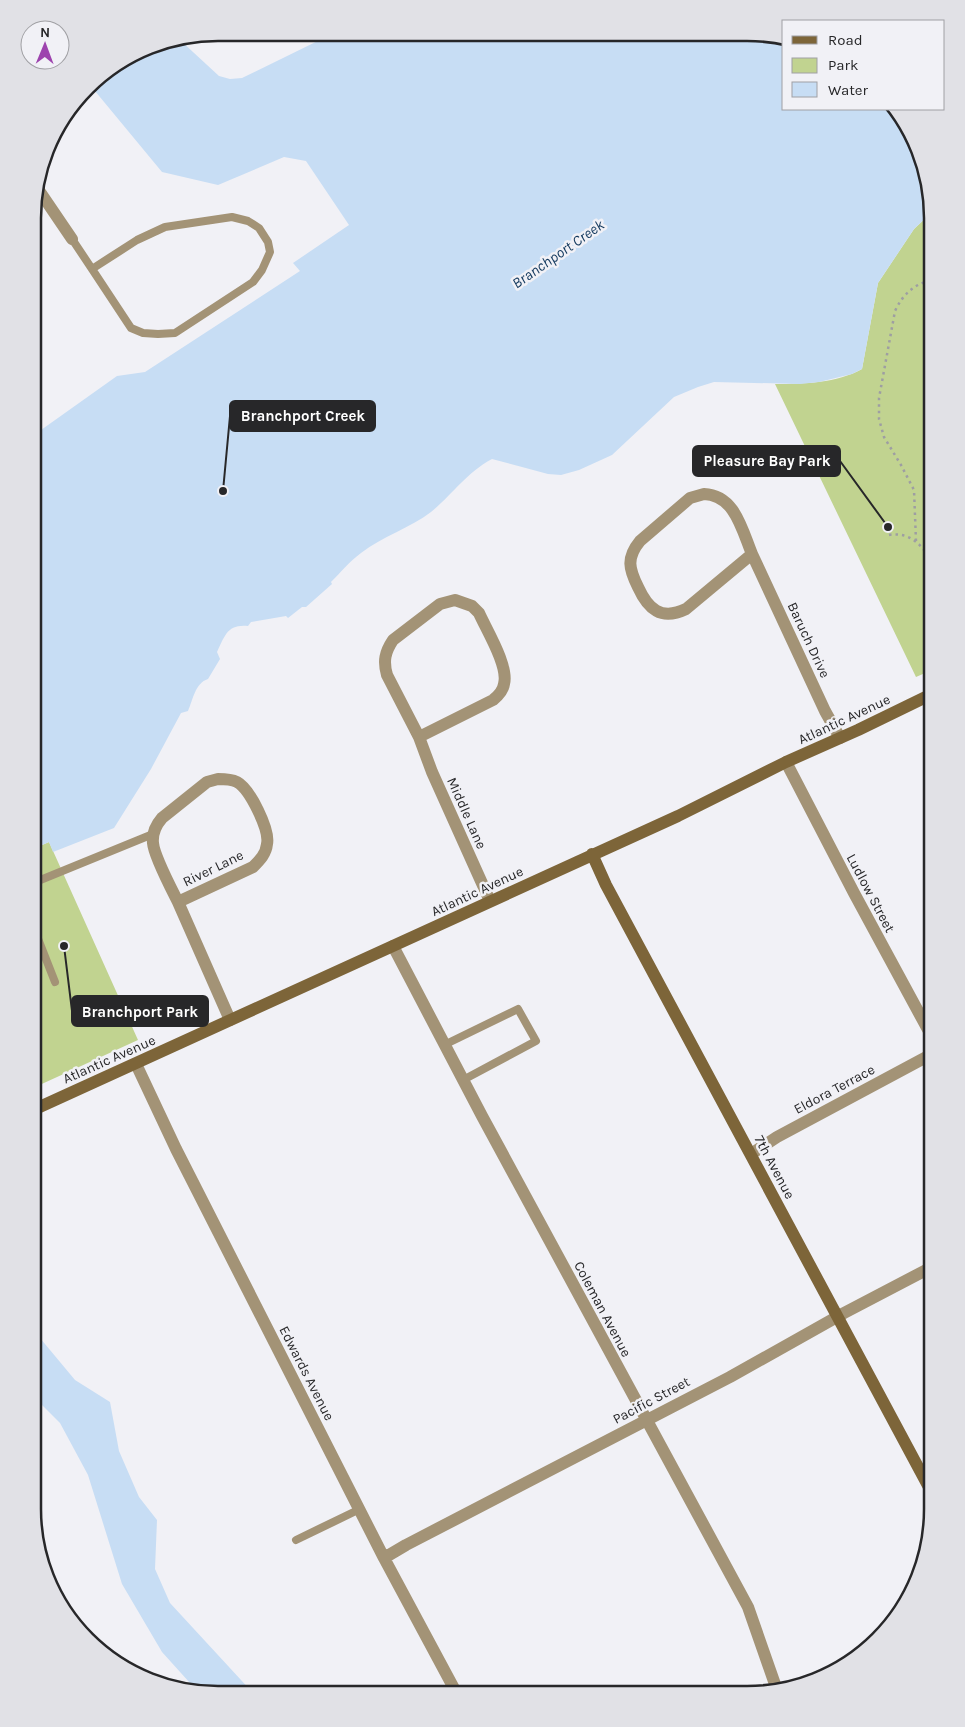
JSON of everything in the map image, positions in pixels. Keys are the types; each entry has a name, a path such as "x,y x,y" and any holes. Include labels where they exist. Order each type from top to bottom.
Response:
{"street":[{"path":"43,196 72,239"},
{"name":"Baruch Drive","path":"752,554 686,610 678,613 661,613 653,609 644,601 631,574 631,557 634,548 690,498 704,494 717,496 732,507 752,554 840,738"},
{"name":"Middle Lane","path":"419,737 493,700 500,694 505,684 504,668 478,612 464,602 455,600 440,604 393,640 388,648 385,666 387,675 419,737 432,772 490,901"},
{"name":"Atlantic Avenue","path":"41,1106 678,816 786,762 924,698"},
{"name":"Ludlow Street","path":"786,762 923,1021"},
{"name":"River Lane","path":"178,902 252,867 265,852 268,834 249,792 239,783 228,779 207,782 162,818 157,823 153,834 154,850 230,1020"},
{"name":"7th Avenue","path":"592,854 606,885 923,1476"},
{"name":"Coleman Avenue","path":"393,946 444,1045 748,1607 775,1683"},
{"name":"Eldora Terrace","path":"751,1154 777,1136 923,1059"},
{"name":"Edwards Avenue","path":"136,1064 176,1149 384,1558 454,1686"},
{"name":"Pacific Street","path":"384,1558 730,1377 923,1272"}],"lane":[{"path":"72,239 131,328 144,333 158,334 175,333 253,282 262,270 270,252 268,242 259,228 248,221 232,217 165,227 137,240 92,269"},
{"path":"41,880 153,834"},
{"path":"41,946 55,982"},
{"path":"444,1045 518,1009 536,1041 463,1080"},
{"path":"296,1540 360,1509"}],"path":[{"path":"916,542 915,494 905,471 882,432 878,405 895,311 902,299 912,288 924,283"},
{"path":"889,535 896,534 912,539 924,550"}],"green space":[{"path":"924,220 924,674 916,677 775,384 831,380 862,369 878,283 914,229"},
{"path":"49,842 138,1040 41,1084 41,846"}],"water":[{"path":"747,41 782,45 782,110 887,110 906,140 918,172 924,220 914,229 878,283 862,369 852,374 819,382 800,384 714,382 698,387 674,397 612,455 579,470 561,475 548,474 492,459 467,477 431,512 369,547 357,556 331,582 332,584 306,607 302,607 288,618 286,616 251,622 248,626 231,629 217,652 220,659 208,679 197,688 188,711 181,713 151,769 114,828 53,852 49,842 41,846 41,430 117,376 145,372 300,271 293,263 349,225 306,161 284,157 218,185 162,172 95,91 110,78 140,59 172,47 185,45 219,76 230,79 242,78 316,42"},
{"path":"41,1339 75,1380 110,1402 119,1451 139,1497 157,1520 155,1569 170,1603 247,1686 190,1683 162,1652 122,1584 88,1475 60,1423 41,1404"}],"place":[{"name":"Branchport Creek","path":"223,491"},
{"name":"Pleasure Bay Park","path":"888,527"},
{"name":"Branchport Park","path":"64,946"}]}
